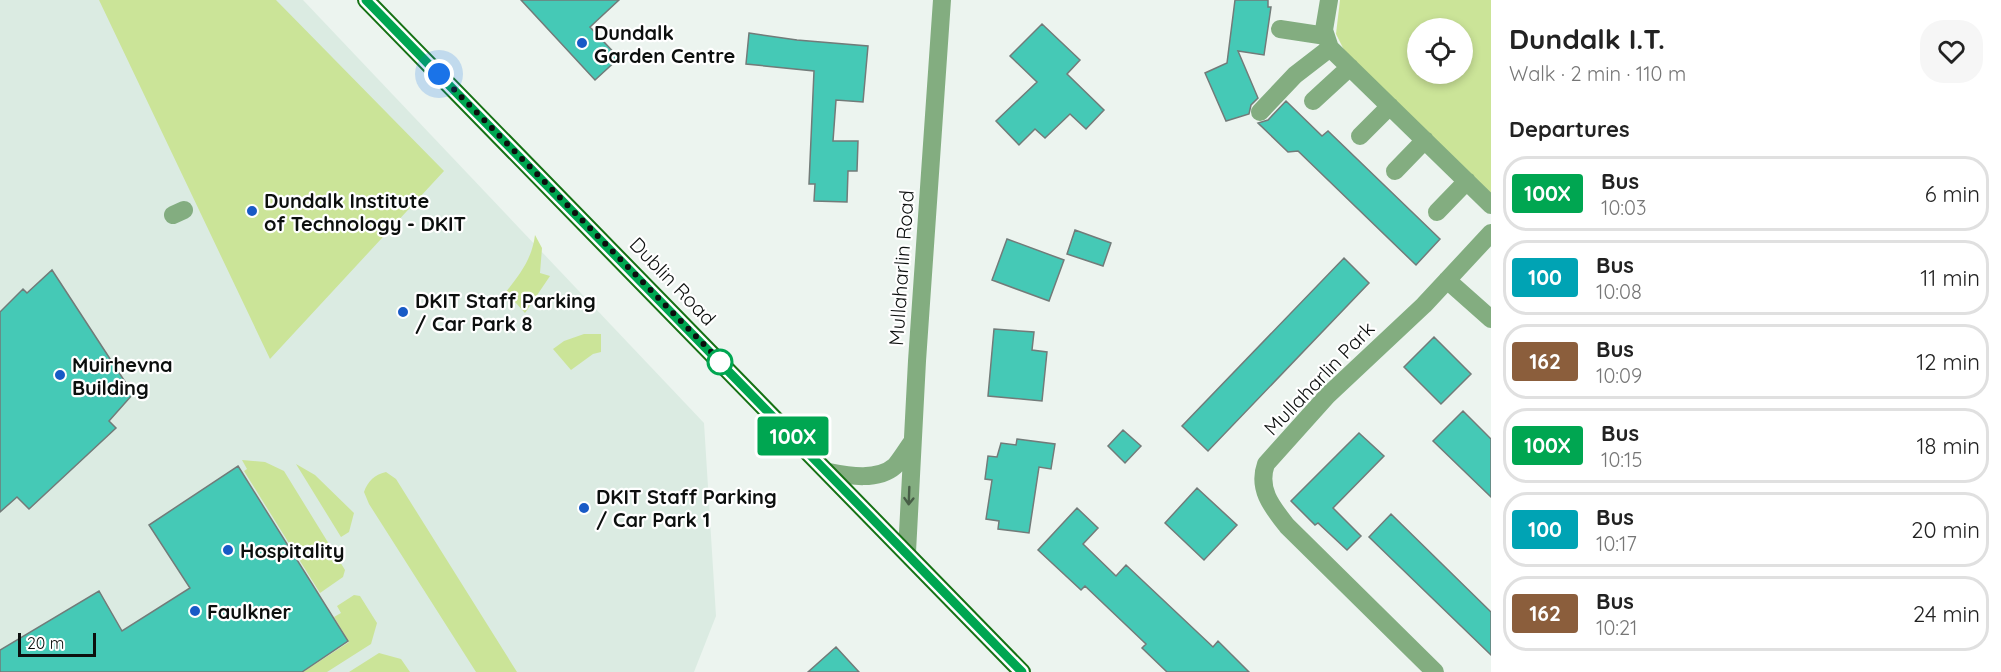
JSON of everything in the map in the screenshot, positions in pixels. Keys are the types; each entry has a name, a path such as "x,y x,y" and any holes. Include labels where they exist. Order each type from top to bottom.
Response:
{"main road":[{"name":"Dublin Road","path":"366,0 1022,672"}],"street":[{"name":"Mullaharlin Road","path":"907,552 942,0"},
{"path":"1329,0 1324,30 1328,42 1350,67 1491,205"},
{"path":"1280,29 1328,42"},
{"path":"1260,112 1328,42"},
{"path":"1313,101 1350,67"},
{"path":"1360,135 1390,106"},
{"path":"1395,171 1425,140"},
{"path":"1437,212 1467,181"},
{"name":"Mullaharlin Park","path":"1435,672 1287,526 1271,506 1262,476 1266,464 1327,396 1447,280 1491,233"},
{"path":"1447,280 1491,319"},
{"path":"828,472 859,477 894,467 913,441"}],"shaded area":[{"name":"Dundalk Institute of Technology - DKIT","path":"0,0 303,0 704,423 716,616 694,672 0,672"}],"green space":[{"path":"99,0 276,0 444,171 270,359"},
{"path":"1340,0 1491,0 1491,196 1348,58 1336,34"},
{"path":"535,235 542,248 540,273 550,276 525,313 506,292 528,259"},
{"path":"584,334 601,334 601,352 593,354 571,370 553,349 564,341"},
{"path":"242,460 265,462 284,471 345,570 343,577 320,593 244,471 247,469"},
{"path":"296,464 315,475 354,513 349,532 341,537"},
{"path":"386,472 396,479 517,672 476,672 369,504 364,492 366,488 375,477"},
{"path":"354,595 360,596 377,623 371,644 327,672 303,672 349,642 334,617 341,613 337,606"},
{"path":"379,653 401,659 410,672 349,672"}],"building":[{"name":"Dundalk Garden Centre","path":"521,0 619,0 590,27 619,58 595,80"},
{"path":"1235,0 1268,0 1268,7 1271,7 1264,55 1238,51 1258,98 1251,105 1249,114 1226,121 1205,73 1227,63"},
{"path":"1042,24 1080,60 1067,74 1104,110 1086,129 1070,114 1045,138 1035,129 1019,145 996,121 1037,82 1010,56"},
{"path":"749,33 868,46 863,102 836,100 833,141 858,141 857,171 848,171 847,202 814,201 815,184 809,184 814,71 746,64"},
{"path":"1286,101 1322,136 1328,131 1440,239 1416,265 1298,151 1288,152 1258,123 1268,120"},
{"path":"1075,230 1111,243 1103,266 1067,254"},
{"path":"1007,239 1064,260 1049,301 992,280"},
{"path":"1344,258 1369,283 1208,451 1182,426"},
{"name":"Muirhevna Building","path":"52,270 133,394 109,421 116,428 29,509 17,497 0,512 0,312 23,289 27,293"},
{"path":"994,329 1034,332 1032,350 1047,352 1042,401 988,396"},
{"path":"1434,337 1471,374 1441,404 1404,367"},
{"path":"1463,411 1491,439 1491,497 1433,441"},
{"path":"1123,430 1141,446 1125,463 1108,446"},
{"path":"1359,433 1384,456 1333,508 1361,536 1347,550 1318,523 1315,525 1291,501"},
{"path":"1017,439 1055,444 1051,469 1039,467 1029,533 998,529 999,521 986,519 992,480 985,479 988,456 997,457 1001,443 1016,445"},
{"path":"238,466 348,641 302,672 0,672 0,650 99,591 122,631 190,588 149,525"},
{"path":"1197,488 1237,525 1204,560 1165,523"},
{"path":"1077,508 1098,528 1083,544 1116,576 1126,565 1213,647 1218,641 1249,672 1167,672 1142,648 1146,644 1085,586 1081,590 1038,550"},
{"path":"1391,514 1491,612 1491,655 1369,537"},
{"path":"836,647 859,672 808,672"}],"bus line":[{"name":"100X","path":"366,0 1022,672"}],"place":[{"name":"Dundalk Garden Centre","path":"582,43"},
{"name":"Dundalk Institute of Technology - DKIT","path":"252,211"},
{"name":"DKIT Staff Parking / Car Park 8","path":"403,312"},
{"name":"Muirhevna Building","path":"60,375"},
{"name":"DKIT Staff Parking / Car Park 1","path":"584,508"},
{"name":"Hospitality","path":"228,550"},
{"name":"Faulkner","path":"195,611"}],"route":[{"path":"439,74 723,364 720,362"}]}
